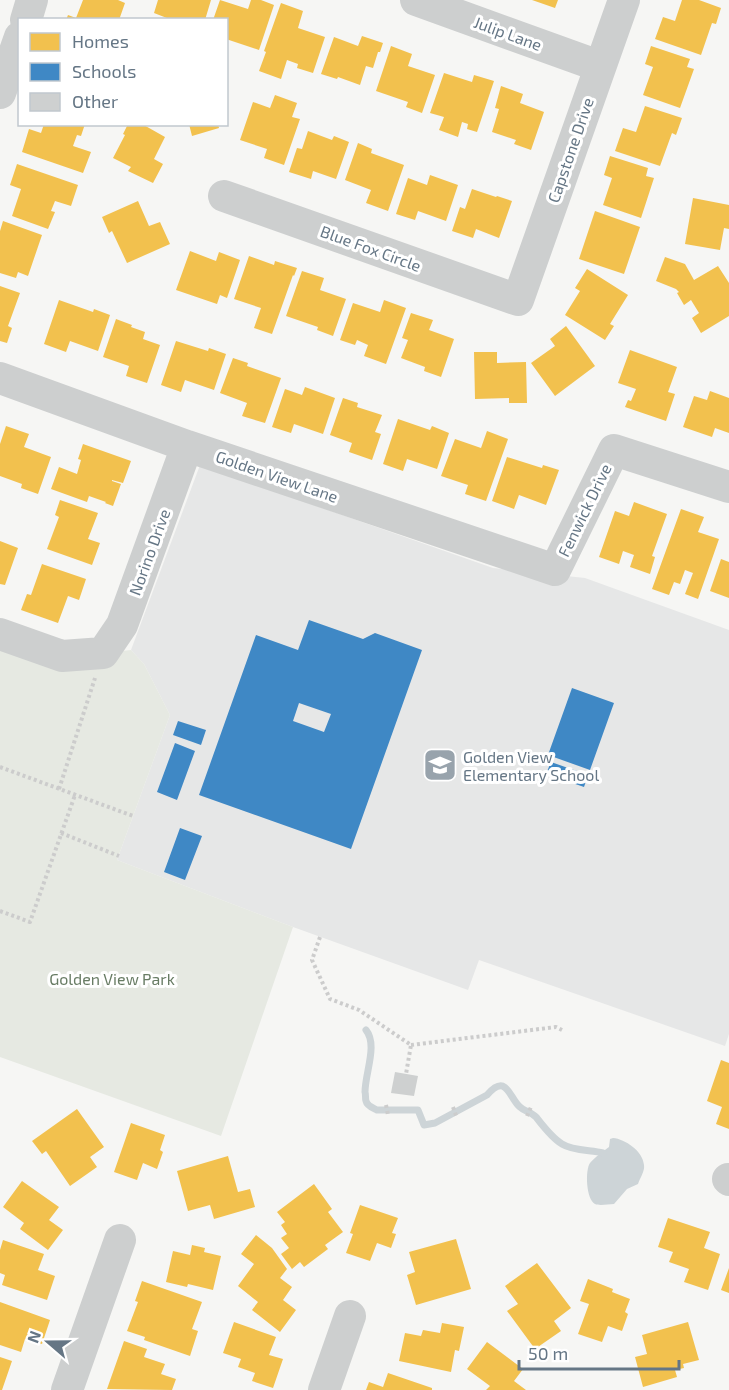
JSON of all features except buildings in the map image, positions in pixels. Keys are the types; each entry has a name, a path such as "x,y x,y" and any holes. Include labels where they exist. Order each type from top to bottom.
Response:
{"street":[{"path":"27,18 33,0"},
{"name":"Julip Lane","path":"416,0 599,66"},
{"name":"Capstone Drive","path":"518,300 624,0"},
{"path":"0,93 18,43"},
{"name":"Blue Fox Circle","path":"224,196 518,300"},
{"name":"Golden View Lane","path":"0,378 187,446 555,570"},
{"name":"Norino Drive","path":"103,653 122,625 187,446"},
{"name":"Fenwick Drive","path":"555,570 614,450 729,487"},
{"path":"0,634 62,656 103,653"},
{"path":"67,1390 120,1240"},
{"path":"324,1390 350,1316"}],"path":[{"path":"59,789 103,653"},
{"path":"0,767 133,816"},
{"path":"0,911 30,922 75,795"},
{"path":"62,833 119,856"},
{"path":"320,937 312,960 330,999 359,1010 411,1045 556,1027 562,1030"},
{"path":"406,1074 411,1045"},
{"path":"387,1105 388,1115"},
{"path":"453,1107 457,1118"},
{"path":"527,1116 531,1107"}],"shaded area":[{"name":"Golden View Elementary School","path":"200,465 493,568 585,578 729,630 729,1034 725,1046 479,960 468,990 117,860 170,715 144,664 131,650"},
{"path":"610,1139 628,1143 637,1151 643,1160 644,1170 638,1184 627,1189 614,1204 597,1205 592,1201 588,1191 588,1167 609,1147"}],"green space":[{"name":"Golden View Park","path":"0,634 103,653 131,650 144,664 170,715 117,860 293,927 221,1136 0,1057"}],"waterway":[{"path":"366,1030 371,1043 371,1051 365,1092 367,1103 372,1108 418,1110 424,1125 435,1123 499,1086 503,1086 523,1110 536,1117 562,1144 603,1153"}],"place":[{"name":"Golden View Elementary School","path":"440,765"}]}
